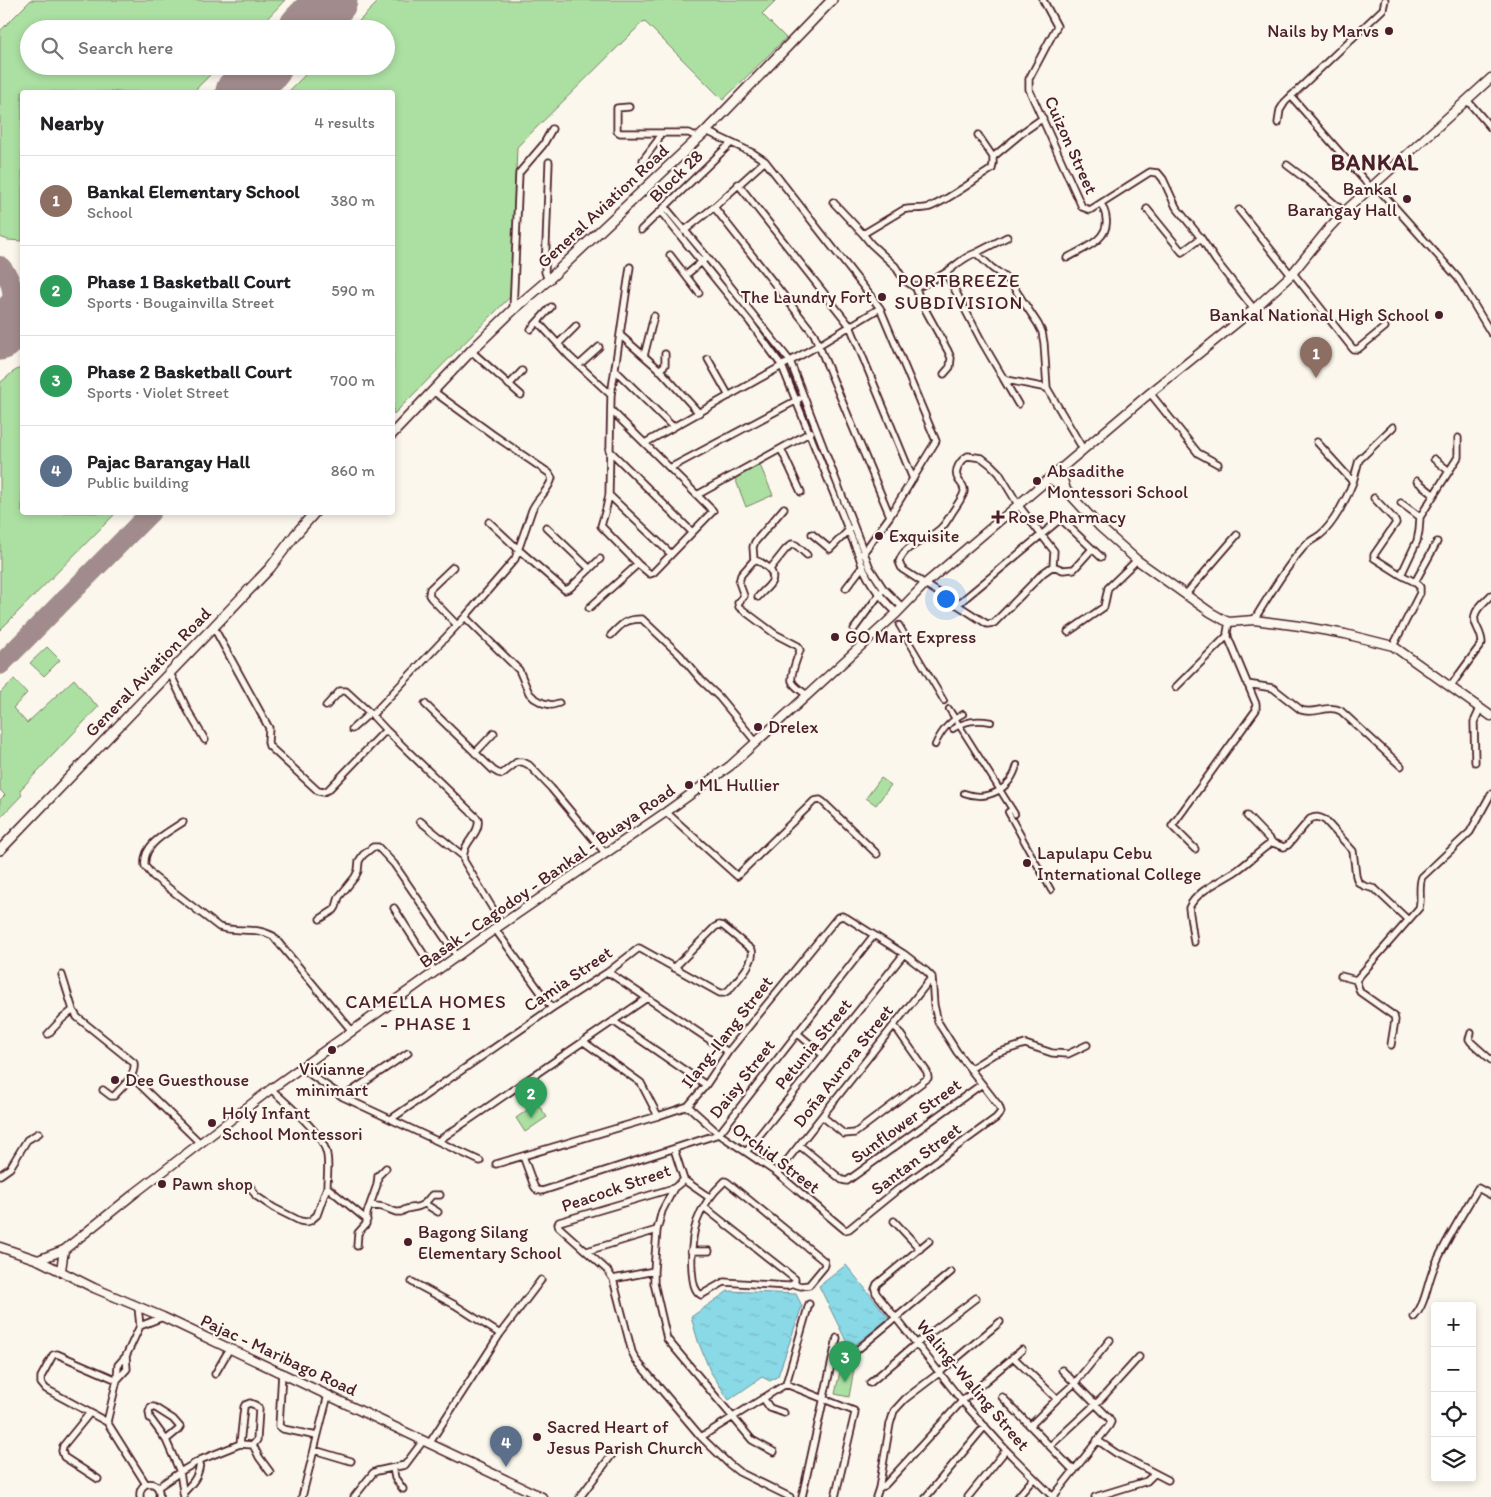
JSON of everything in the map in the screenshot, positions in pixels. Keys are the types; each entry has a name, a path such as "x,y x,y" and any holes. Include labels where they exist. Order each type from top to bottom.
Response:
{"main road":[{"name":"General Aviation Road","path":"395,431 513,310 548,280 703,135 832,0"},
{"name":"General Aviation Road","path":"0,850 270,568 311,515"}],"street":[{"name":"Cuizon Street","path":"1043,0 1057,26 1029,79 1029,89 1082,206 1090,210 1150,172 1158,173 1163,179 1170,197 1176,206 1201,238 1216,262 1254,309"},
{"path":"1278,123 1280,110 1284,102 1383,9 1385,0"},
{"name":"Basak - Cagodoy - Bankal - Buaya Road","path":"38,1260 64,1250 271,1089 498,927 606,854 730,766 926,584 1083,449 1254,309 1292,274 1344,212 1467,100 1490,82"},
{"path":"1290,96 1362,180 1373,187 1458,278 1491,334"},
{"path":"1467,100 1491,128"},
{"path":"629,107 617,108 617,131 620,133 689,133 703,135 753,153 765,161 880,308 936,441 890,516 864,552 858,556"},
{"path":"993,157 1043,118"},
{"path":"513,310 519,172 542,145 552,129"},
{"path":"643,160 658,140 660,133"},
{"path":"863,234 903,210 908,208 923,209 938,203 992,169 994,164 993,157 978,135"},
{"name":"Block 28","path":"642,230 730,144"},
{"path":"679,235 714,207 765,161"},
{"path":"548,280 545,272 549,162"},
{"path":"1287,165 1344,212"},
{"path":"738,184 850,326 913,479"},
{"path":"833,202 894,266 904,280 916,288 920,300 951,358 950,367 944,374"},
{"path":"1066,258 1095,242 1104,231 1106,217 1101,203"},
{"path":"714,207 814,334 890,516"},
{"path":"663,209 685,230 790,361 867,562 900,610"},
{"path":"663,209 679,235 750,322 782,366 862,567 879,594 900,610"},
{"path":"1147,209 1182,252 1201,238"},
{"path":"1239,210 1353,349 1358,350 1384,327"},
{"path":"916,288 946,273 970,255 1007,237"},
{"path":"976,253 1009,280 1038,324 1044,343 1047,388 1083,449"},
{"path":"670,255 699,293"},
{"path":"686,275 707,257"},
{"path":"611,410 713,512 650,574 601,526 609,495 611,396 630,268"},
{"path":"946,273 981,340 1018,404"},
{"path":"738,307 743,302"},
{"path":"531,328 552,307"},
{"path":"645,443 819,345 880,308"},
{"path":"644,356 654,316"},
{"path":"750,322 755,317"},
{"path":"538,322 611,396"},
{"path":"558,344 576,326"},
{"path":"620,335 660,370 699,413"},
{"path":"579,365 599,347"},
{"path":"471,351 521,395"},
{"path":"660,370 665,364 665,354"},
{"path":"708,359 729,396"},
{"path":"615,370 673,427"},
{"path":"509,385 522,371"},
{"path":"1003,378 1047,388"},
{"path":"352,729 371,714 465,617 515,559 534,505 550,485 552,478 549,473 433,391"},
{"path":"1150,393 1198,453 1218,464"},
{"path":"670,468 803,397"},
{"path":"1254,620 1283,572 1311,539 1326,528 1342,505 1353,482 1359,460 1393,427"},
{"path":"697,494 815,430"},
{"path":"1400,574 1417,541 1420,517 1458,457 1458,438"},
{"path":"1317,442 1353,482"},
{"path":"781,449 800,492"},
{"path":"609,450 692,532"},
{"path":"968,456 982,458 991,465 999,474 1019,506 1053,549 1053,566 1043,573 994,623 987,624 902,569 899,562 904,552 943,526 964,493 963,484 958,478 957,472 964,458 968,456"},
{"path":"1434,459 1449,471"},
{"path":"1060,469 1066,490"},
{"path":"1050,478 1066,490 1100,527 1137,560 1210,612 1229,622 1254,620 1318,629 1393,646 1491,716"},
{"path":"1417,482 1434,495"},
{"path":"609,495 671,554"},
{"path":"1374,498 1396,523 1374,555 1374,558 1415,582 1420,587 1420,593 1393,646"},
{"path":"1400,503 1420,517"},
{"path":"784,508 755,542 753,547 754,560 741,575 739,582 744,596 738,603 739,606 775,634 798,646 800,650 792,681 796,687 807,694"},
{"path":"957,605 1058,521 1063,521 1100,557"},
{"path":"489,522 565,590 570,588 600,559"},
{"path":"812,534 830,549 853,526"},
{"path":"546,527 590,569"},
{"path":"1186,594 1237,535"},
{"path":"1415,582 1436,542"},
{"path":"770,569 792,544 808,555"},
{"path":"1053,566 1063,570 1074,569 1092,549"},
{"path":"754,560 763,563 770,569 772,574 772,581 758,597"},
{"path":"1068,632 1104,607 1108,588 1137,560"},
{"path":"846,588 867,562"},
{"path":"589,608 638,564"},
{"path":"453,567 430,589 429,595 457,625"},
{"path":"854,629 884,588"},
{"path":"1450,687 1482,643 1482,639 1473,621 1474,615 1491,596"},
{"path":"465,617 519,670 534,698 552,705 559,702"},
{"path":"610,635 625,622 632,619 642,619 680,654 756,742"},
{"path":"1195,849 1172,826 1255,713 1256,704 1228,635 1229,622"},
{"path":"899,625 944,701"},
{"path":"214,628 269,728 268,742 270,746 318,791 328,790 386,730"},
{"path":"1176,687 1228,635"},
{"path":"170,673 188,711 205,740"},
{"path":"1247,684 1273,688 1306,712 1336,708 1401,766"},
{"path":"326,706 340,691 346,691 478,819 478,829 463,852 464,861 498,927 552,1008"},
{"path":"425,704 498,773 502,774 517,762 529,765 552,788 606,854"},
{"path":"949,709 1013,812 1008,812 1051,890"},
{"path":"1475,762 1474,722 1480,709"},
{"path":"935,745 945,728 955,718 963,714"},
{"path":"953,729 977,720 990,722"},
{"path":"476,753 494,733"},
{"path":"964,793 982,796 994,794 1013,777 1017,765"},
{"path":"1356,980 1420,904 1420,880 1470,832 1491,794"},
{"path":"666,812 737,876 814,801 820,800 877,854"},
{"path":"1247,816 1273,843 1284,847 1288,845 1310,819 1320,817 1325,820 1353,851 1358,882 1375,889 1408,920"},
{"path":"420,821 463,856"},
{"path":"183,822 151,845 144,856 145,866 153,876 219,927 227,930 254,930 273,936 352,1031"},
{"path":"1194,942 1189,913 1191,903 1273,843"},
{"path":"320,919 334,910 339,897 355,877 359,861 363,855 373,847 378,847 394,864 457,956"},
{"path":"394,908 435,972"},
{"name":"Ilang-Ilang Street","path":"496,1164 688,1106 706,1085 728,1052 837,918 842,916 847,918 874,935"},
{"path":"719,925 752,950 753,954 752,960 729,990 724,993 720,993 674,968 719,925"},
{"path":"874,935 904,954 932,977 934,1005 938,1022 957,1052 982,1084"},
{"name":"Daisy Street","path":"523,1156 534,1186 537,1190 542,1191 719,1134 874,935"},
{"name":"Camia Street","path":"391,1120 552,1008 608,972 639,948 674,968"},
{"name":"Petunia Street","path":"746,1152 904,954"},
{"path":"608,972 728,1052"},
{"path":"62,975 72,1010 134,1063 135,1067 132,1076 114,1096 103,1090"},
{"path":"1341,976 1356,980"},
{"name":"Doña Aurora Street","path":"777,1173 932,977"},
{"path":"1356,980 1360,992 1394,1016 1391,1045"},
{"path":"438,1141 647,998"},
{"path":"48,1034 72,1010"},
{"path":"613,1021 706,1085"},
{"path":"822,1116 844,1134 855,1133 928,1078 927,1072 894,1025"},
{"path":"1471,1033 1469,1039 1471,1042 1491,1060"},
{"path":"797,1034 823,1055"},
{"path":"584,1042 641,1084 658,1116"},
{"path":"970,1069 994,1054 1025,1044 1052,1053 1068,1054 1087,1045"},
{"path":"343,1097 408,1053"},
{"path":"302,1068 343,1097 480,1162"},
{"path":"132,1076 200,1143"},
{"name":"Santan Street","path":"849,1229 897,1190 996,1118 1001,1112 999,1106 982,1084"},
{"name":"Sunflower Street","path":"799,1145 842,1180 847,1181 982,1084"},
{"path":"250,1186 256,1196 274,1208 306,1222 316,1215 327,1187 327,1155 325,1147 311,1127 271,1089"},
{"name":"Orchid Street","path":"688,1106 719,1134 777,1173 845,1230 849,1229"},
{"path":"0,1175 10,1168 28,1140 39,1132"},
{"path":"674,1149 684,1180 710,1198"},
{"path":"357,1246 358,1233 364,1227 378,1176 386,1168"},
{"name":"Peacock Street","path":"587,1251 559,1227 559,1222 674,1188 684,1180"},
{"path":"704,1207 801,1286 809,1285 826,1265 824,1261 725,1181 710,1198 704,1207 696,1221 691,1251 692,1278 695,1290 701,1294 724,1282 787,1286 795,1282"},
{"path":"327,1187 366,1220"},
{"path":"674,1188 662,1211 657,1230 654,1271 654,1283 667,1339 752,1440 774,1452"},
{"path":"1414,1317 1423,1302 1435,1264 1478,1188 1491,1193"},
{"path":"370,1205 401,1212 407,1208 425,1204 432,1196 440,1195"},
{"path":"425,1204 438,1212"},
{"path":"894,1221 920,1249 929,1241"},
{"path":"657,1230 587,1251 607,1270 613,1279 632,1352 636,1360 701,1437 729,1464 739,1472 790,1497"},
{"name":"Pajac - Maribago Road","path":"0,1247 38,1260 94,1288 163,1317 542,1497"},
{"name":"Waling-Waling Street","path":"920,1249 877,1284 876,1293 962,1401 1006,1450 1053,1497"},
{"path":"61,1270 64,1250"},
{"path":"691,1251 709,1251"},
{"path":"613,1279 654,1271"},
{"path":"852,1355 950,1272"},
{"path":"356,1496 373,1473 405,1464 426,1443 500,1334 541,1280"},
{"path":"412,1282 456,1305 500,1334"},
{"path":"870,1383 916,1344 976,1298"},
{"path":"701,1437 786,1384 809,1304"},
{"path":"106,1422 117,1380 118,1365 126,1356 140,1326 138,1307"},
{"path":"140,1326 163,1317"},
{"path":"876,1497 894,1411 1000,1322"},
{"path":"802,1497 837,1338"},
{"path":"1031,1425 1075,1383 1110,1340"},
{"path":"215,1374 230,1348"},
{"path":"879,1488 885,1485 962,1401 1022,1350"},
{"path":"117,1380 57,1354 53,1355 41,1377 41,1383 46,1389 106,1422 146,1484"},
{"path":"1013,1357 1057,1399"},
{"path":"1050,1446 1096,1404 1139,1357"},
{"path":"1053,1497 1111,1422 1110,1418 1062,1370"},
{"path":"282,1372 279,1426 283,1429 317,1436"},
{"path":"786,1384 855,1413 835,1497"},
{"path":"302,1497 328,1395"},
{"path":"1002,1397 1074,1471"},
{"path":"763,1398 770,1408 784,1413"},
{"path":"240,1444 244,1408 245,1405 250,1404 255,1405 259,1410 257,1440 253,1445"},
{"path":"166,1440 180,1426 173,1419 154,1407 151,1408 149,1412 150,1418 166,1440 180,1472 184,1495"},
{"path":"89,1414 63,1446 62,1451 64,1457 98,1479"},
{"path":"926,1497 985,1426"},
{"path":"1097,1440 1154,1474 1168,1480"},
{"path":"158,1488 200,1460 240,1444 253,1445"},
{"path":"253,1445 270,1472"},
{"path":"314,1450 351,1460"},
{"path":"968,1497 1006,1450"},
{"path":"580,1497 614,1452"},
{"path":"184,1495 193,1484 200,1470 200,1460"},
{"path":"393,1468 395,1478 403,1489"},
{"path":"1095,1497 1147,1481 1154,1474"},
{"path":"1018,1497 1034,1478"},
{"path":"140,1497 141,1488 146,1484 153,1484 158,1488 160,1492 159,1497"}],"green space":[{"path":"31,0 285,0 266,20 20,20 20,75 210,75 195,90 20,90 20,241 0,237 0,31"},
{"path":"380,0 776,0 762,14 786,38 723,100 644,21 517,147 511,296 395,413 395,90 290,90 305,75 395,75 395,20 360,20"},
{"path":"20,368 20,515 114,515 0,630 0,383"},
{"path":"759,463 773,495 746,507 735,478"},
{"path":"47,647 60,660 44,676 30,663"},
{"path":"14,679 27,693 13,708 27,723 74,679 92,701 99,706 20,790 22,795 0,818 0,800 5,795 0,790 0,693"},
{"path":"881,778 891,785 876,805 866,798"},
{"path":"537,1103 547,1117 525,1132 516,1118"},
{"path":"841,1367 854,1369 849,1397 835,1394"}],"water":[{"path":"846,1265 889,1318 850,1349 819,1286"},
{"path":"728,1291 796,1294 802,1306 778,1376 770,1381 762,1377 729,1400 710,1371 691,1317"}],"taxiway":[{"path":"0,266 10,282 13,299 10,316 2,332"},
{"path":"0,665 148,515"}],"runway":[{"path":"313,20 332,0"},
{"path":"243,90 258,75"},
{"path":"0,335 20,314"}],"place":[{"name":"Nails by Marvs","path":"1389,31"},
{"name":"Bankal Barangay Hall","path":"1407,199"},
{"name":"The Laundry Fort","path":"882,297"},
{"name":"Bankal National High School","path":"1439,315"},
{"name":"Bankal Elementary School","path":"1316,378"},
{"name":"Absadithe Montessori School","path":"1037,481"},
{"name":"Rose Pharmacy","path":"998,517"},
{"name":"Exquisite","path":"879,536"},
{"name":"GO Mart Express","path":"835,637"},
{"name":"Drelex","path":"758,727"},
{"name":"ML Hullier","path":"689,785"},
{"name":"Lapulapu Cebu International College","path":"1027,863"},
{"name":"Vivianne minimart","path":"332,1050"},
{"name":"Dee Guesthouse","path":"115,1080"},
{"name":"Phase 1 Basketball Court","path":"531,1118"},
{"name":"Holy Infant School Montessori","path":"212,1123"},
{"name":"Pawn shop","path":"162,1184"},
{"name":"Bagong Silang Elementary School","path":"408,1242"},
{"name":"Phase 2 Basketball Court","path":"845,1382"},
{"name":"Sacred Heart of Jesus Parish Church","path":"537,1437"},
{"name":"Pajac Barangay Hall","path":"506,1467"}],"district":[{"name":"BANKAL","path":"1375,162"},
{"name":"PORTBREEZE SUBDIVISION","path":"959,291"},
{"name":"CAMELLA HOMES - PHASE 1","path":"426,1012"}]}
